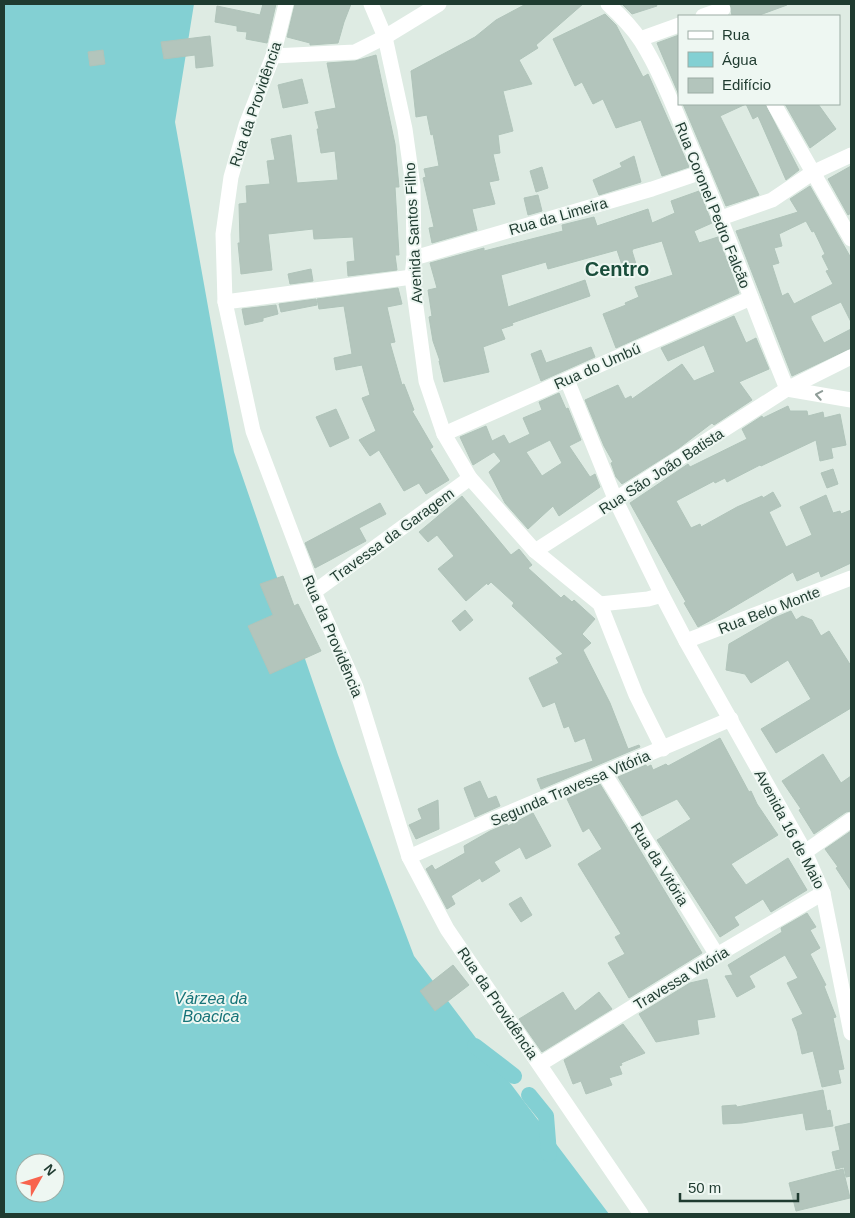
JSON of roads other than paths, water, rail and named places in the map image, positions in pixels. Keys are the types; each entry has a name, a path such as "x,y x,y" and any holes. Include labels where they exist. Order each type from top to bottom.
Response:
{"street":[{"name":"Rua da Providência","path":"286,4 273,56 246,125 231,177 223,234 225,302 253,431 314,592 356,687 409,857 447,930 641,1214"},
{"name":"Avenida Santos Filho","path":"371,4 385,37 405,129 413,186 414,258 412,277 426,381 444,434 470,478 535,551 600,604"},
{"path":"273,56 355,52 385,37 440,4"},
{"name":"Rua Coronel Pedro Falcão","path":"608,4 622,17 640,39 660,77 721,218 750,298 788,389"},
{"path":"706,15 723,10"},
{"path":"640,39 678,25"},
{"path":"775,105 851,239"},
{"path":"721,218 772,200 812,173 851,155"},
{"name":"Rua da Limeira","path":"414,258 652,189 702,172"},
{"path":"225,302 412,277"},
{"name":"Rua do Umbú","path":"444,434 750,298"},
{"name":"Rua São João Batista","path":"535,551 616,501 788,389 851,356"},
{"name":"Avenida 16 de Maio","path":"567,380 616,501 662,595 805,852 823,893 851,1033"},
{"path":"788,389 851,400"},
{"name":"Travessa da Garagem","path":"314,592 470,478"},
{"name":"Rua Belo Monte","path":"686,641 851,578"},
{"path":"662,595 648,599 600,604 636,695 662,749"},
{"name":"Segunda Travessa Vitória","path":"409,857 731,719"},
{"name":"Rua da Vitória","path":"604,773 717,955"},
{"path":"805,852 851,820"},
{"name":"Travessa Vitória","path":"540,1064 717,955 823,893"}],"water":[{"name":"Várzea da Boacica","path":"4,4 194,4 175,122 234,452 338,755 414,956 609,1214 4,1214"}],"waterway":[{"path":"475,1046 514,1076"},
{"path":"529,1095 546,1116 549,1154"}],"district":[{"name":"Centro","path":"617,269"}]}
